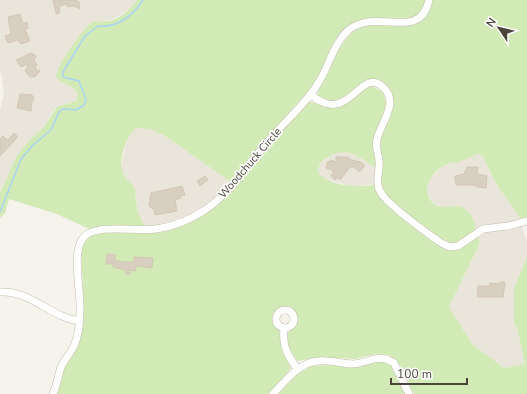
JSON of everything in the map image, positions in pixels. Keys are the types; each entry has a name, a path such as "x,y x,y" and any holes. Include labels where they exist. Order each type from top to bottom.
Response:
{"street":[{"name":"Woodchuck Circle","path":"53,394 62,364 75,343 80,321 77,250 83,238 96,230 158,229 178,223 200,213 219,198 244,172 268,141 310,94 319,82 340,40 349,30 367,22 417,20 425,13 429,0"},
{"path":"310,94 325,104 335,105 344,102 367,84 378,84 385,89 390,103 376,143 380,161 379,189 387,200 441,243 450,247 458,246 483,229 508,226 527,221"},
{"path":"0,292 18,293 33,299 70,320 80,321"},
{"path":"284,328 283,339 285,350 298,369"},
{"path":"274,394 298,369 308,363 320,360 353,364 379,357 386,358 394,363 398,368 409,394"}],"shaded area":[{"path":"0,0 137,0 129,9 112,20 97,21 88,25 80,34 64,59 60,82 70,85 76,90 78,97 76,101 57,107 53,111 42,129 30,139 16,157 0,193 0,110 4,93 0,68"},
{"path":"136,128 150,129 165,136 231,182 210,202 191,214 165,225 145,227 139,218 135,188 126,179 121,168 125,146 130,134"},
{"path":"337,152 346,152 359,157 376,168 375,185 352,186 322,177 318,172 320,163"},
{"path":"479,154 483,157 498,187 518,214 520,220 505,224 486,224 476,230 472,217 456,205 447,208 440,207 433,203 428,194 427,187 429,181 442,166"},
{"path":"522,226 527,242 527,257 514,288 514,322 517,328 525,364 504,368 472,344 449,307 480,243 478,235 484,231"}],"green space":[{"path":"137,0 426,0 419,15 410,19 367,19 348,27 310,89 268,136 231,182 165,136 150,129 136,128 125,144 121,165 125,177 135,188 137,208 145,227 103,226 89,229 57,214 9,199 5,213 0,218 0,193 16,157 30,139 42,129 57,107 76,101 77,91 56,77 60,66 70,49 81,33 90,24 98,21 112,20 120,16"},
{"path":"432,0 527,0 527,218 520,220 518,214 498,187 483,157 479,154 459,162 448,163 437,171 430,181 427,192 429,198 437,206 457,206 465,209 471,215 476,230 460,241 452,243 442,241 402,210 384,191 381,182 380,157 389,91 365,82 338,101 333,102 318,96 318,92 330,66 346,39 352,32 358,28 369,25 402,25 421,21 428,13"},
{"path":"372,86 383,92 386,102 376,168 355,155 342,152 328,157 320,163 318,172 329,181 344,185 375,185 443,248 448,249 478,235 480,243 449,307 472,344 504,368 525,364 517,328 514,323 514,288 527,257 527,394 414,394 400,365 389,355 375,354 355,359 319,357 297,361 288,346 287,334 295,326 296,315 293,310 282,308 274,316 273,321 279,330 283,353 291,368 269,394 56,394 64,369 77,347 82,330 84,307 81,250 86,241 94,235 105,233 158,233 169,230 197,216 222,200 235,187 269,144 309,102 330,108 339,107"},
{"path":"381,361 392,366 405,394 278,394 295,375 312,366"}],"building":[{"path":"53,0 76,0 79,2 80,9 74,6 67,7 67,4 59,6 60,12 58,14 56,13"},
{"path":"20,14 23,24 27,22 28,28 25,29 30,41 21,44 17,40 9,43 7,42 5,36 11,34 8,17"},
{"path":"31,53 36,56 34,61 37,64 35,69 40,71 35,77 30,77 25,71 29,64 21,67 16,60"},
{"path":"20,94 32,95 34,98 31,111 17,108"},
{"path":"14,133 18,137 0,156 0,139 3,136 8,140"},
{"path":"336,157 347,157 351,160 361,162 365,166 359,172 354,167 350,167 340,180 337,177 335,180 331,176 334,171 326,168 328,161 330,162 331,160 336,162"},
{"path":"467,167 478,167 477,174 487,176 486,188 476,187 476,185 456,185 455,176 464,174"},
{"path":"205,176 208,180 200,186 197,181"},
{"path":"182,186 185,195 180,196 181,198 175,200 177,211 155,215 154,210 149,206 151,193"},
{"path":"107,254 115,255 115,261 124,262 134,262 134,257 153,258 152,268 136,266 136,271 130,270 130,274 126,274 126,270 113,267 113,264 106,264"},
{"path":"500,282 505,282 503,297 477,297 478,286 489,286 490,283 500,284"}],"waterway":[{"path":"0,212 21,159 33,145 51,130 59,112 63,109 76,110 84,105 86,99 79,81 63,77 63,72 85,36 98,26 112,25 124,20 139,6 143,0"}]}
